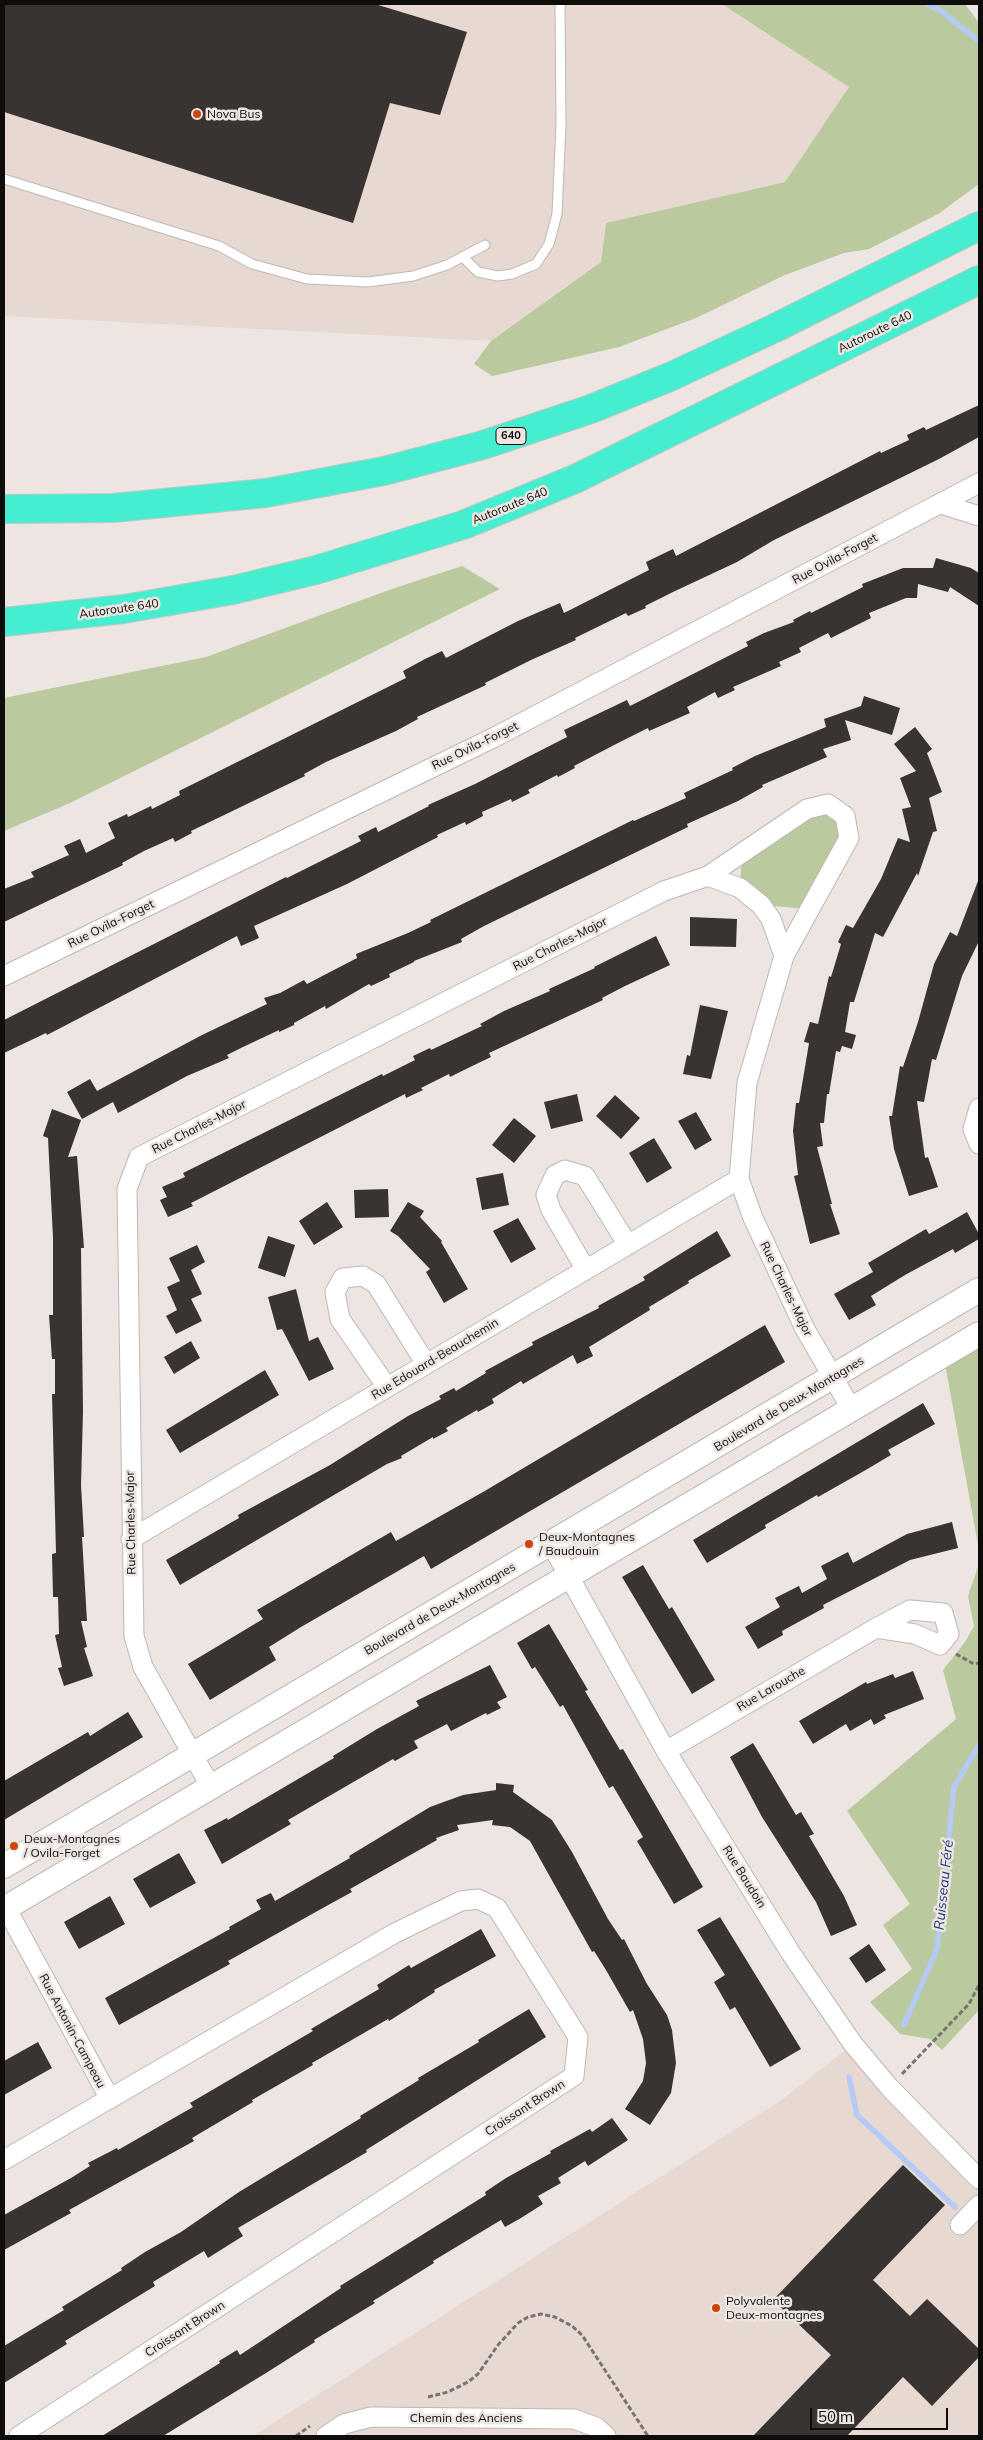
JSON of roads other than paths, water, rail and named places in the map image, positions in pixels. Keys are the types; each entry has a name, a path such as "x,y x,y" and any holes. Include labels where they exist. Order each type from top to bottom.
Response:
{"highway":[{"name":"640","path":"4,509 113,508 266,493 384,471 483,445 591,409 672,376 775,328 979,226"},
{"name":"Autoroute 640","path":"5,622 133,607 233,590 316,570 463,525 575,479 979,280"}],"street":[{"name":"Rue Ovila-Forget","path":"4,976 493,738 979,483"},
{"path":"941,504 979,516"},
{"name":"Rue Charles-Major","path":"211,1787 143,1667 134,1636 127,1189 138,1157 664,891 708,876 807,810 828,804 845,816 849,838 784,956 747,1083 739,1179 753,1218 801,1321 852,1410"},
{"path":"708,876 740,888 762,905 771,919 784,956"},
{"path":"979,1108 973,1129 979,1144"},
{"path":"586,1270 551,1210 546,1195 555,1175 565,1170 585,1176 628,1245"},
{"name":"Rue Edouard-Beauchemin","path":"131,1539 739,1179"},
{"path":"388,1387 340,1320 335,1292 343,1278 363,1276 376,1284 426,1364"},
{"name":"Boulevard de Deux-Montagnes","path":"4,1866 833,1378 979,1290"},
{"path":"4,1907 979,1334"},
{"name":"Rue Baudoin","path":"551,1544 666,1751 790,1952 853,2044 890,2088 979,2179"},
{"name":"Rue Larouche","path":"666,1751 876,1628 910,1610 943,1612 948,1634 940,1645 915,1634 876,1628"},
{"name":"Croissant Brown","path":"19,2436 574,2076 578,2037 497,1908 478,1899 461,1901 395,1933 110,2099"},
{"name":"Rue Antonin-Campeau","path":"4,1907 110,2099 4,2160"},
{"path":"960,2225 979,2205"},
{"name":"Chemin des Anciens","path":"320,2430 371,2417 574,2419 596,2427 606,2436"}],"lane":[{"path":"463,257 478,272 498,276 512,274 536,264 549,244 557,205 560,125 560,4"},
{"path":"4,179 219,246 252,264 306,280 343,282 390,280 432,271 485,245"}],"waterway":[{"name":"Ruisseau Féré","path":"927,4 941,11 979,41"},
{"name":"Ruisseau Féré","path":"904,2025 937,1949 954,1787 979,1745"},
{"name":"Ruisseau Féré","path":"849,2077 857,2115 955,2207"}],"place":[{"name":"Nova Bus","path":"197,114"},
{"name":"Deux-Montagnes / Baudouin","path":"529,1544"},
{"name":"Deux-Montagnes / Ovila-Forget","path":"14,1846"},
{"name":"Polyvalente Deux-montagnes","path":"716,2308"}]}
